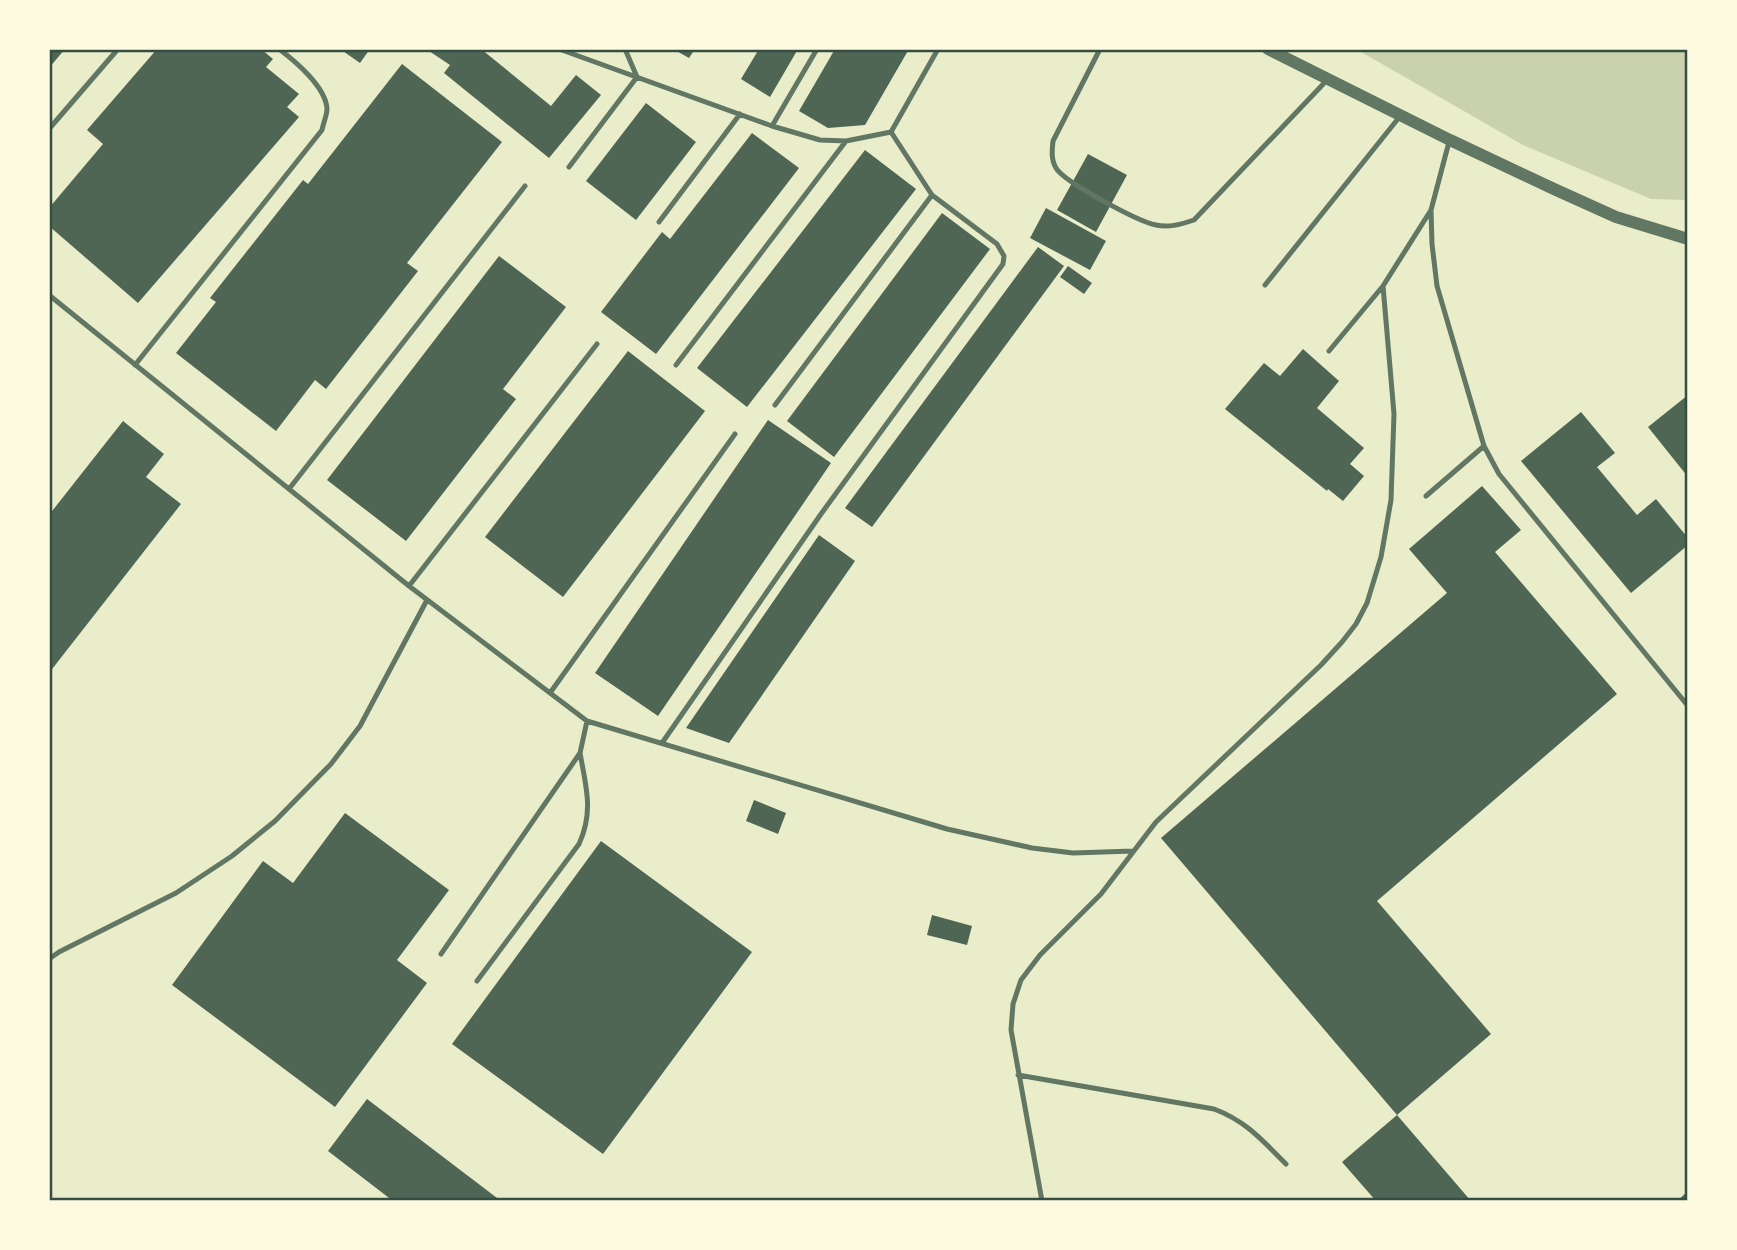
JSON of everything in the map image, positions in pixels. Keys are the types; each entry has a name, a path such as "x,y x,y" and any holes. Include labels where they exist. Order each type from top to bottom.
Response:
{"street":[{"path":"1268,49 1450,140 1616,217 1688,239"}],"lane":[{"path":"49,129 118,49"},
{"path":"135,365 322,130 327,108 319,89 302,67 279,49"},
{"path":"559,49 772,126 820,140 846,141 891,132 938,49"},
{"path":"625,49 637,77"},
{"path":"772,126 817,49"},
{"path":"1100,49 1053,141 1051,154 1054,167 1064,178 1136,218 1157,226 1174,226 1194,220 1328,79"},
{"path":"569,167 637,77"},
{"path":"659,222 740,114"},
{"path":"1265,285 1401,115"},
{"path":"662,743 821,514 1003,264 1004,256 997,244 932,195 891,132"},
{"path":"1450,140 1431,210 1432,244 1437,286 1484,446 1499,474 1688,706"},
{"path":"676,365 846,141"},
{"path":"289,489 526,186"},
{"path":"775,405 932,195"},
{"path":"1329,351 1383,286 1431,210"},
{"path":"1042,1201 1011,1030 1013,1003 1021,980 1040,955 1101,894 1156,822 1335,650 1356,624 1367,603 1381,557 1391,500 1394,414 1383,286"},
{"path":"49,295 427,600 587,721 947,828 1032,848 1073,853 1133,851"},
{"path":"410,586 597,344"},
{"path":"551,693 735,434"},
{"path":"1426,496 1484,446"},
{"path":"49,960 176,893 232,856 275,821 331,764 360,726 427,600"},
{"path":"477,981 579,844 586,830 588,802 580,753 587,721"},
{"path":"441,954 580,753"},
{"path":"1018,1075 1214,1109 1246,1125 1286,1164"}],"green space":[{"path":"1356,49 1688,49 1688,200 1651,199 1523,145"}],"building":[{"path":"49,49 65,49 49,68"},
{"path":"157,49 261,49 273,59 266,67 299,94 287,107 299,117 138,303 49,226 49,208 103,144 87,130"},
{"path":"340,49 370,49 360,63"},
{"path":"426,49 481,49 551,106 576,75 601,95 549,158 444,73 450,65"},
{"path":"673,49 695,49 689,58"},
{"path":"759,49 798,49 770,97 741,79"},
{"path":"835,49 909,49 865,125 828,128 799,111"},
{"path":"402,64 502,142 407,263 418,271 326,389 315,380 276,431 176,353 216,302 210,298 303,180 308,184"},
{"path":"646,103 696,142 636,220 586,181"},
{"path":"752,133 799,168 656,354 601,312 662,232 670,239"},
{"path":"865,150 916,189 747,407 697,368"},
{"path":"1088,154 1127,175 1096,232 1057,210"},
{"path":"1046,208 1106,241 1090,270 1030,238"},
{"path":"942,213 990,249 834,457 787,421"},
{"path":"1038,247 1064,266 872,527 845,508"},
{"path":"499,256 566,307 503,389 516,399 406,541 327,480"},
{"path":"1068,266 1092,283 1084,294 1060,277"},
{"path":"1303,349 1339,381 1317,408 1364,448 1350,464 1364,476 1343,501 1225,409 1264,363 1280,376"},
{"path":"628,351 705,411 563,597 485,537"},
{"path":"1688,395 1688,477 1648,427"},
{"path":"1581,412 1615,453 1597,467 1637,515 1656,499 1688,538 1688,545 1631,593 1521,461"},
{"path":"768,420 831,463 658,716 595,673"},
{"path":"123,421 164,454 146,477 181,504 49,673 49,515"},
{"path":"1482,486 1521,530 1495,552 1617,694 1377,901 1491,1034 1397,1115 1161,838 1447,593 1409,549"},
{"path":"819,535 855,561 729,743 686,728"},
{"path":"754,800 786,813 778,834 746,821"},
{"path":"345,813 449,890 397,960 427,983 335,1107 172,985 263,861 293,883"},
{"path":"601,841 752,952 603,1154 452,1044"},
{"path":"932,915 972,926 967,945 927,935"},
{"path":"367,1099 501,1201 393,1201 328,1151"},
{"path":"1397,1115 1471,1201 1376,1201 1342,1162"},
{"path":"1688,1191 1688,1201 1677,1201"}]}
